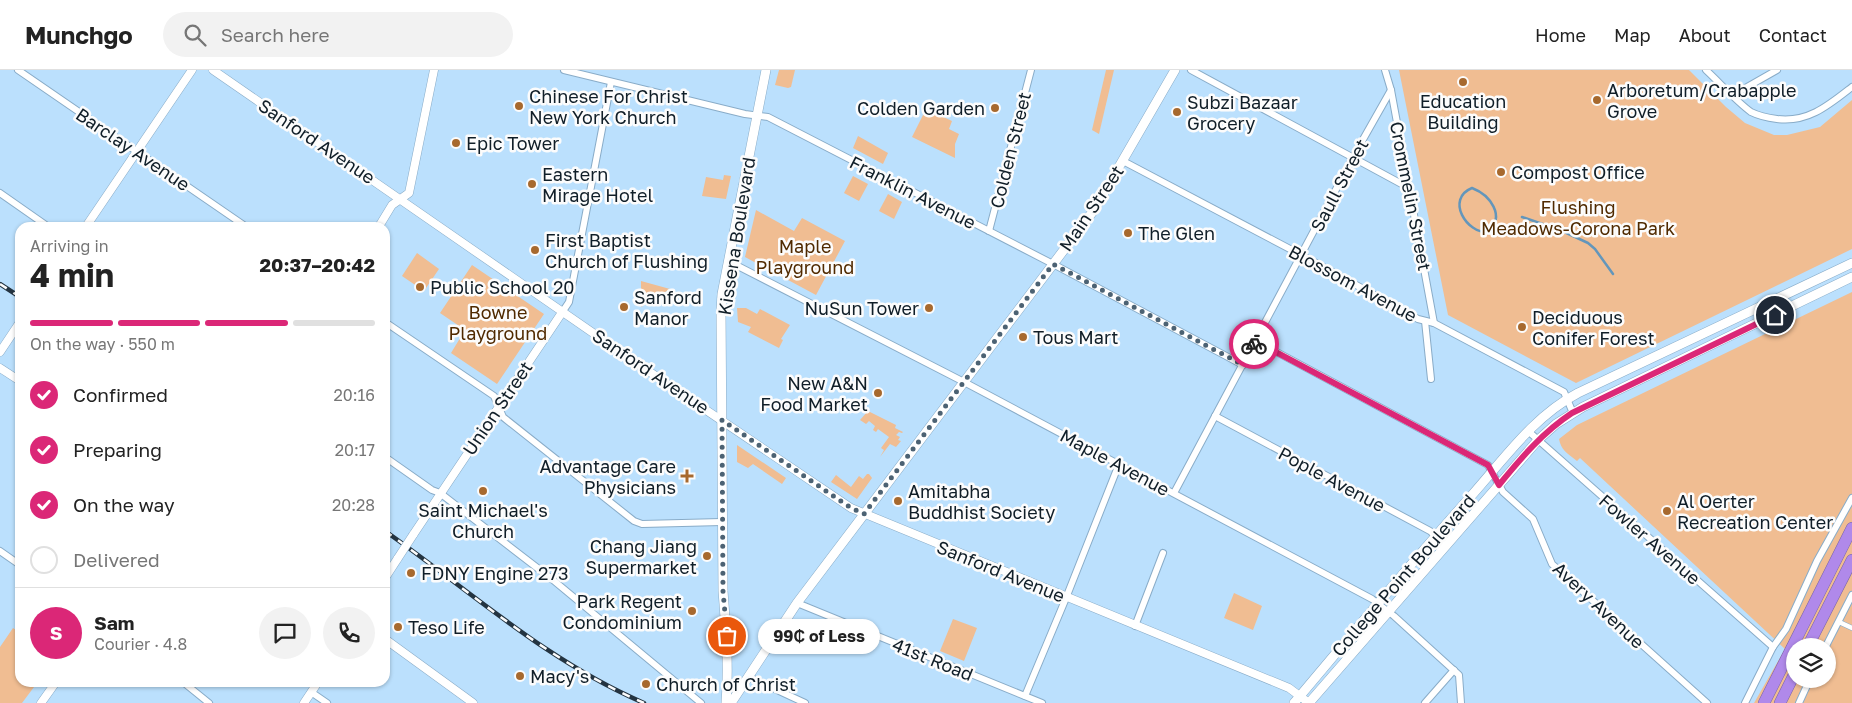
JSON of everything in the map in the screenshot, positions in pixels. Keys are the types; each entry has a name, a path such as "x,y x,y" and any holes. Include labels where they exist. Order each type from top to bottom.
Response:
{"highway":[{"path":"1764,703 1852,528"},
{"path":"1812,638 1852,560"},
{"path":"1837,589 1852,568"},
{"path":"1780,703 1788,688"}],"main road":[{"name":"Kissena Boulevard","path":"726,703 728,680 723,591 722,522 722,294 766,70"},
{"name":"Main Street","path":"731,703 797,603 1094,210 1175,70"},
{"name":"College Point Boulevard","path":"1297,699 1492,472 1528,431 1549,411 1567,399 1852,263"},
{"name":"College Point Boulevard","path":"1309,703 1538,440 1556,424 1572,413 1852,277"}],"street":[{"name":"Barclay Avenue","path":"18,70 239,222"},
{"path":"89,222 192,70"},
{"name":"Sanford Avenue","path":"214,70 851,508 1293,690 1297,699 1309,703"},
{"path":"382,222 392,205 409,193 434,70"},
{"name":"Franklin Avenue","path":"564,70 768,118 1053,264 1243,365"},
{"name":"Colden Street","path":"989,231 1031,70"},
{"path":"1190,70 1354,156 1410,188"},
{"name":"Crommelin Street","path":"1385,70 1391,90 1410,188 1434,323"},
{"path":"1706,70 1752,112 1769,118 1787,120 1809,117 1825,108 1852,87"},
{"path":"1733,95 1778,70"},
{"name":"Union Street","path":"390,570 569,302 612,82"},
{"name":"Saull Street","path":"1174,493 1391,90"},
{"name":"Blossom Avenue","path":"1123,161 1302,255 1418,319 1434,323 1564,392 1567,399"},
{"path":"0,193 41,222"},
{"name":"Maple Avenue","path":"728,261 964,382 1378,603 1454,670"},
{"path":"1425,321 1431,379"},
{"path":"390,325 494,396 503,417 634,520 642,524 722,522"},
{"path":"0,352 15,330"},
{"name":"Avery Avenue","path":"1256,341 1488,465 1503,492 1533,519 1552,564 1707,703"},
{"path":"0,368 15,378"},
{"path":"1567,399 1572,413"},
{"name":"Pople Avenue","path":"1215,416 1436,536 1446,545"},
{"name":"Fowler Avenue","path":"1528,431 1772,647"},
{"path":"390,461 432,490 440,493 553,580 701,703"},
{"path":"1025,696 1119,464"},
{"path":"1745,703 1772,647 1786,628 1817,561 1852,498"},
{"path":"0,550 15,561"},
{"path":"1135,626 1163,553"},
{"path":"1830,638 1852,595"},
{"name":"41st Road","path":"797,603 1042,703"},
{"path":"1838,622 1852,628"},
{"path":"390,643 473,703"},
{"path":"1425,703 1454,670 1459,675 1461,703"},
{"path":"749,678 806,703"},
{"path":"41,703 52,687"},
{"path":"189,687 209,703"},
{"path":"304,703 315,687"},
{"path":"1799,703 1806,688"},
{"path":"312,692 327,703"}],"green space":[{"path":"779,70 795,70 791,87 775,85"},
{"path":"1106,70 1114,70 1099,134 1092,130"},
{"name":"Flushing Meadows-Corona Park","path":"1399,70 1689,70 1745,123 1774,135 1787,135 1820,127 1852,100 1852,249 1576,383 1448,315"},
{"path":"926,109 952,121 949,129 959,134 955,144 955,158 912,137"},
{"path":"858,136 888,153 883,164 853,148"},
{"path":"724,175 731,176 726,199 702,196 706,177 723,180"},
{"path":"853,176 868,184 859,201 844,193"},
{"path":"888,194 902,202 894,219 879,211"},
{"name":"Maple Playground","path":"756,210 794,231 802,218 845,241 816,295 745,257"},
{"path":"417,253 439,269 424,291 402,276"},
{"name":"Bowne Playground","path":"472,265 544,314 497,384 451,353 465,330 440,313"},
{"path":"641,281 670,289 641,307"},
{"path":"1852,292 1852,703 1754,703 1785,649 1580,458 1577,461 1565,451 1559,439 1577,425"},
{"path":"737,308 746,308 757,314 760,309 790,325 781,339 783,340 779,348 748,332 751,327 738,322"},
{"path":"868,411 896,425 895,428 903,432 899,432 896,435 900,437 898,440 901,441 896,447 890,444 880,457 884,450 881,448 889,437 878,429 876,432 873,430 875,426 869,421 866,424 860,420"},
{"path":"737,445 786,478 782,484 753,464 748,468 737,462"},
{"path":"867,474 872,478 857,499 831,482 836,475 851,487 859,476 863,479"},
{"path":"1234,593 1262,606 1253,630 1224,618"},
{"path":"953,619 977,628 964,661 940,651"},
{"path":"13,628 15,629 15,687 34,687 22,703 0,703 0,647"}],"waterway":[{"path":"1472,188 1485,196 1494,207 1496,219 1488,232 1473,228 1462,215 1460,200 1464,193 1472,188"},
{"path":"1522,217 1560,230 1588,243 1595,249 1613,274"}],"railway":[{"path":"0,284 15,294"},
{"path":"390,535 542,646 575,667 644,703"}],"way so far":[{"path":"727,636 723,591 722,420 851,508 864,514 1053,264 1243,365 1254,344"}],"place":[{"name":"Education Building","path":"1463,82"},
{"name":"Arboretum/Crabapple Grove","path":"1597,100"},
{"name":"Chinese For Christ New York Church","path":"519,106"},
{"name":"Colden Garden","path":"995,108"},
{"name":"Subzi Bazaar Grocery","path":"1177,112"},
{"name":"Epic Tower","path":"456,143"},
{"name":"Compost Office","path":"1501,172"},
{"name":"Eastern Mirage Hotel","path":"532,184"},
{"name":"The Glen","path":"1128,233"},
{"name":"First Baptist Church of Flushing","path":"535,250"},
{"name":"Public School 20","path":"420,287"},
{"name":"Sanford Manor","path":"624,307"},
{"name":"NuSun Tower","path":"929,308"},
{"name":"Deciduous Conifer Forest","path":"1522,327"},
{"name":"Tous Mart","path":"1023,337"},
{"name":"New A&N Food Market","path":"878,393"},
{"name":"Advantage Care Physicians","path":"687,476"},
{"name":"Saint Michael's Church","path":"483,491"},
{"name":"Amitabha Buddhist Society","path":"898,501"},
{"name":"Al Oerter Recreation Center","path":"1667,511"},
{"name":"Chang Jiang Supermarket","path":"707,556"},
{"name":"FDNY Engine 273","path":"411,573"},
{"name":"Park Regent Condominium","path":"692,611"},
{"name":"Teso Life","path":"398,627"},
{"name":"99₵ of Less","path":"727,636"},
{"name":"Macy's","path":"520,676"},
{"name":"Church of Christ","path":"646,684"}],"route":[{"path":"1254,344 1256,341 1488,465 1499,485 1538,440 1572,413 1775,315"}]}
